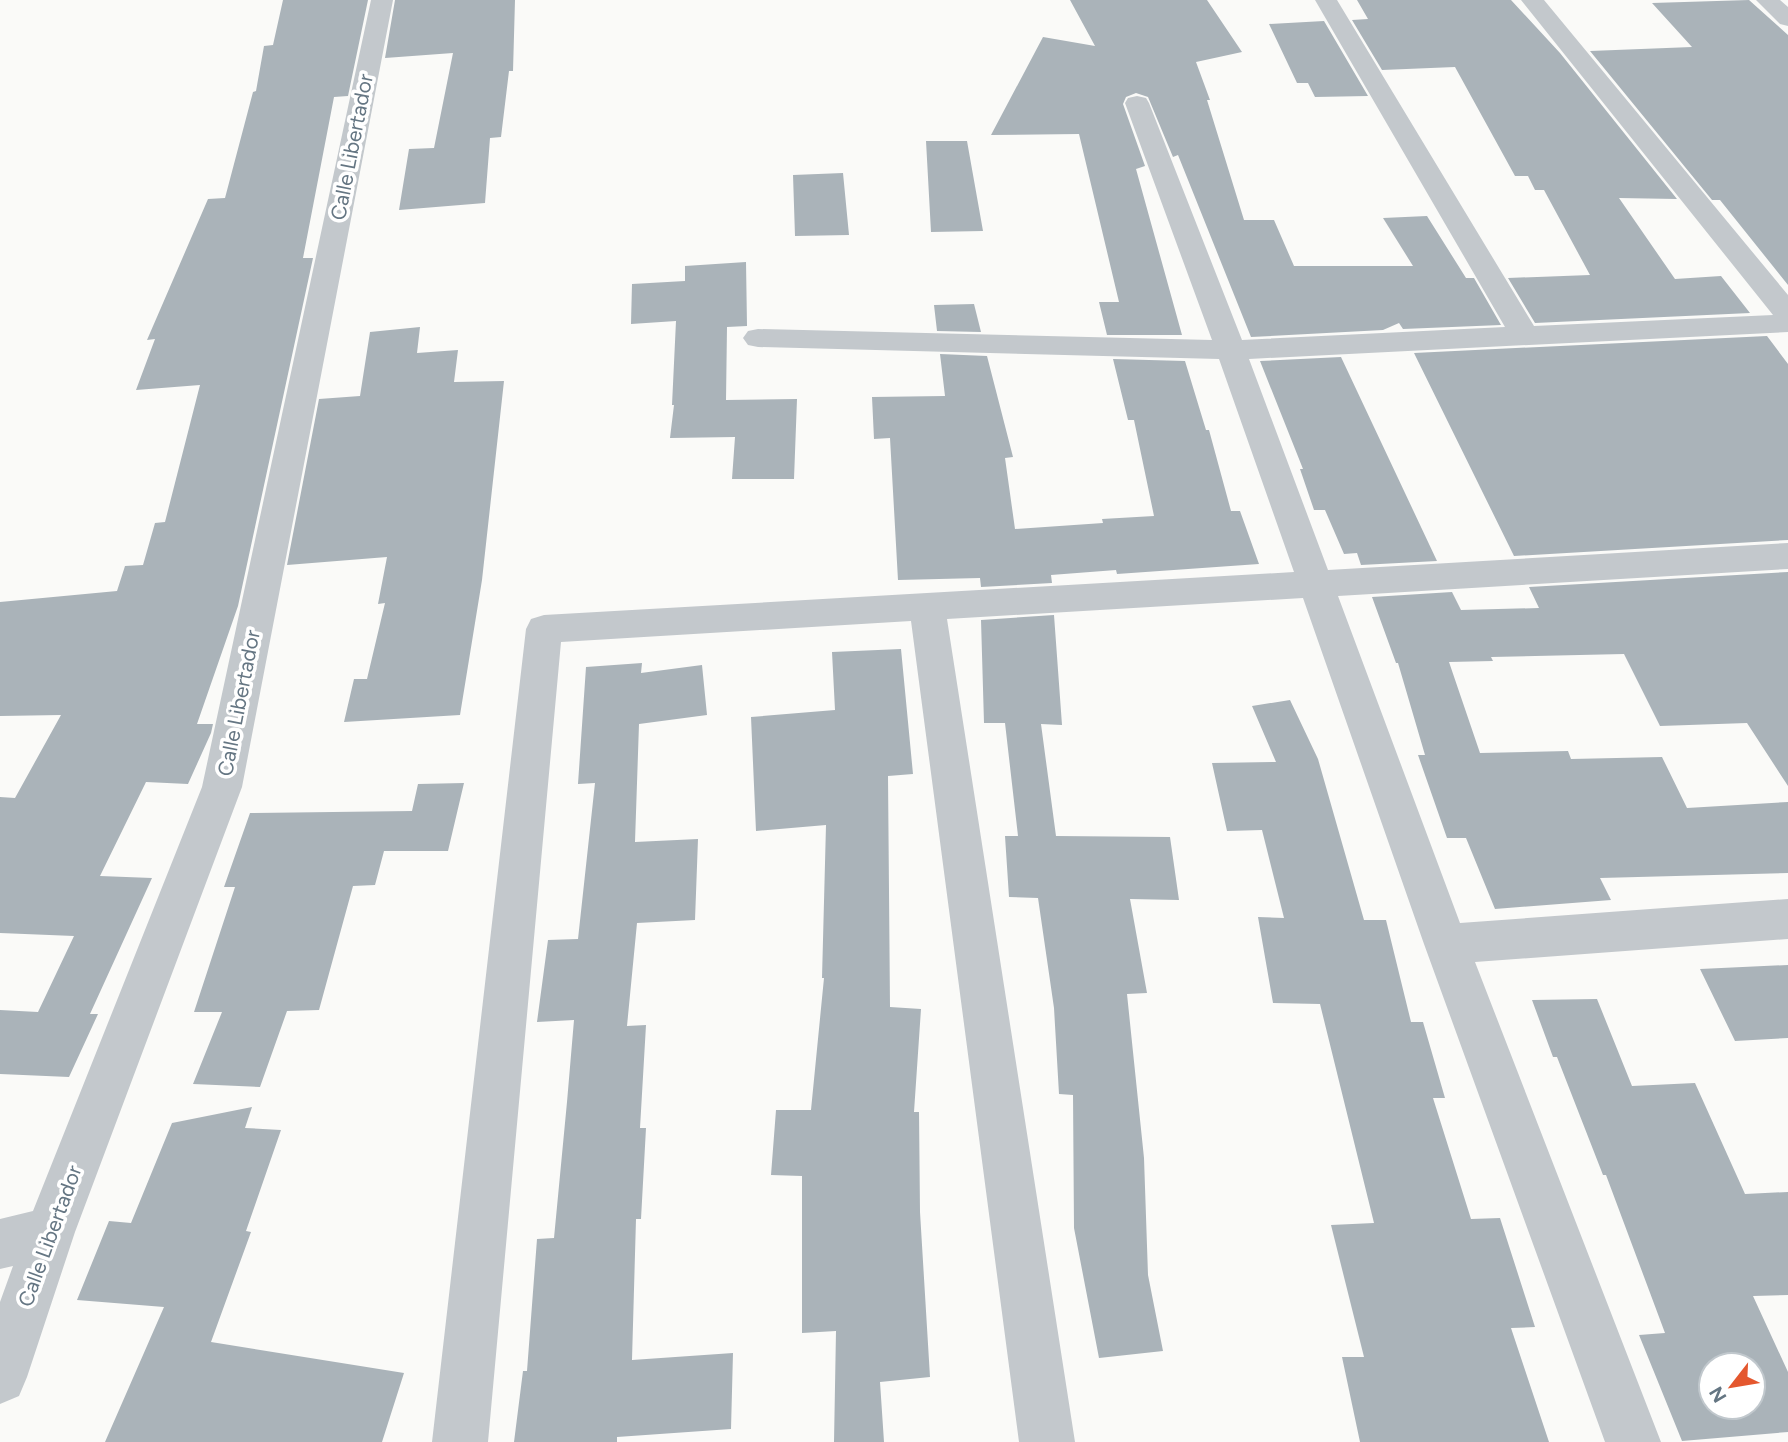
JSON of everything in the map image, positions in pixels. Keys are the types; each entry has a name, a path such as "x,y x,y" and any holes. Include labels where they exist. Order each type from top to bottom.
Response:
{"street":[{"name":"Calle Libertador","path":"0,1377 50,1231 222,788 382,0"},
{"path":"1326,0 1525,336"},
{"path":"1532,0 1788,314"},
{"path":"1767,0 1788,19"},
{"path":"1138,103 1633,1442"},
{"path":"758,338 1231,350 1788,323"},
{"path":"460,1442 544,629 1788,556"},
{"path":"927,605 1047,1442"},
{"path":"1447,944 1788,919"},
{"path":"0,1244 50,1231"}],"building":[{"path":"283,0 368,0 348,96 334,97 303,258 313,258 238,606 197,724 213,724 211,733 188,784 146,782 100,876 152,878 90,1014 98,1014 69,1077 0,1074 0,1010 38,1012 74,936 0,933 0,797 15,798 61,715 0,716 0,602 117,591 125,566 143,565 155,523 165,522 200,385 136,390 155,339 147,340 208,199 225,198 253,92 256,91 264,46 273,45"},
{"path":"395,0 515,0 513,71 509,71 501,137 490,138 485,203 399,210 409,149 434,148 453,53 385,58"},
{"path":"1070,0 1207,0 1242,52 1196,62 1210,100 1207,100 1244,220 1274,220 1294,266 1413,266 1383,218 1427,216 1466,278 1474,278 1501,325 1403,329 1399,323 1383,330 1251,337 1178,155 1173,157 1148,97 1136,93 1126,97 1123,104 1145,166 1136,169 1182,335 1107,335 1099,302 1119,302 1079,134 991,135 1043,37 1095,46"},
{"path":"1357,0 1511,0 1560,53 1677,199 1619,198 1675,279 1721,276 1750,313 1535,323 1508,278 1590,275 1544,190 1535,190 1528,176 1515,176 1455,67 1382,70 1352,20 1368,19"},
{"path":"1749,0 1788,35 1788,285 1720,200 1712,200 1590,51 1692,47 1652,3"},
{"path":"1324,21 1368,96 1315,97 1308,83 1297,83 1269,24"},
{"path":"926,141 967,141 983,231 931,232"},
{"path":"843,173 849,235 795,236 793,175"},
{"path":"746,262 747,326 727,327 726,400 797,399 794,479 732,479 735,437 670,438 674,405 676,321 631,324 632,284 685,281 685,266"},
{"path":"974,304 981,332 937,331 934,305"},
{"path":"420,327 417,353 458,350 454,382 504,381 482,580 460,715 344,722 354,679 367,679 385,603 378,604 387,557 287,565 319,399 360,396 370,332"},
{"path":"1767,336 1788,364 1788,540 1514,556 1414,353"},
{"path":"940,354 987,356 1013,457 1005,458 1015,529 1103,523 1102,519 1154,516 1134,420 1128,420 1113,359 1185,361 1206,430 1209,430 1231,511 1240,511 1259,564 1117,574 1116,570 1051,575 1052,583 981,587 980,578 898,580 890,438 874,439 872,397 945,396"},
{"path":"1341,357 1437,561 1361,565 1357,553 1344,554 1325,510 1314,510 1300,469 1303,469 1260,361"},
{"path":"1788,572 1788,786 1747,723 1660,726 1624,654 1491,657 1493,661 1449,662 1480,753 1568,751 1571,759 1662,757 1687,808 1788,802 1788,873 1600,878 1611,900 1495,909 1466,838 1447,838 1418,755 1425,755 1398,663 1372,597 1452,592 1461,610 1539,608 1529,587"},
{"path":"1054,615 1062,725 1041,724 1056,836 1170,837 1179,900 1130,899 1147,993 1127,994 1144,1158 1148,1275 1163,1351 1099,1358 1074,1228 1073,1095 1059,1094 1054,1008 1038,898 1009,897 1005,836 1018,836 1005,723 984,723 981,620"},
{"path":"901,649 913,774 888,776 890,1007 921,1009 914,1112 919,1112 920,1212 930,1377 880,1382 884,1442 834,1442 836,1331 802,1333 802,1176 771,1175 776,1110 811,1110 824,978 826,825 756,831 751,717 835,710 832,652"},
{"path":"642,663 641,673 702,665 707,715 639,724 635,842 698,839 695,920 637,923 627,1026 646,1025 640,1128 646,1128 641,1219 636,1219 632,1360 733,1353 731,1429 617,1437 617,1442 514,1442 523,1371 527,1371 537,1239 554,1238 567,1102 574,1020 537,1022 548,940 578,939 595,783 578,784 586,667"},
{"path":"1290,700 1318,759 1364,920 1386,920 1411,1022 1423,1022 1445,1098 1433,1098 1471,1219 1500,1218 1535,1327 1511,1328 1549,1442 1360,1442 1342,1357 1364,1357 1331,1225 1374,1223 1320,1004 1273,1003 1258,917 1284,918 1262,830 1227,831 1212,763 1276,762 1252,706"},
{"path":"464,783 448,851 384,851 375,885 353,886 319,1010 287,1011 260,1087 193,1084 222,1012 194,1012 235,887 224,887 250,813 412,811 418,784"},
{"path":"1788,965 1788,1038 1735,1041 1700,969"},
{"path":"1597,999 1632,1086 1695,1083 1745,1194 1788,1192 1788,1295 1753,1296 1788,1372 1788,1432 1682,1441 1639,1335 1665,1333 1606,1175 1603,1175 1557,1057 1553,1057 1532,1000"},
{"path":"252,1107 245,1128 281,1130 246,1231 251,1232 211,1342 404,1373 382,1442 105,1442 164,1307 77,1300 109,1221 131,1223 172,1123"}]}
